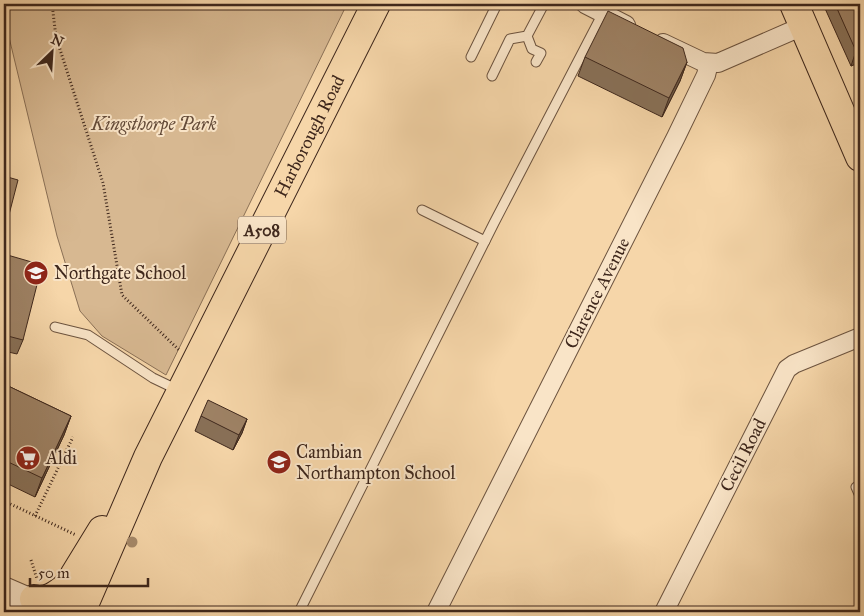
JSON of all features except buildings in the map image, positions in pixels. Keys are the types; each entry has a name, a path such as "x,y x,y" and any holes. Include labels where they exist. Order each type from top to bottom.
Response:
{"main road":[{"name":"Harborough Road","path":"81,595 180,391 376,4"},
{"path":"798,15 860,157"},
{"path":"36,602 52,597 81,595"},
{"path":"70,612 76,598 81,595"},
{"name":"A508","path":"58,612 81,595"}],"street":[{"path":"585,4 694,59 709,63 718,63 732,57 798,15"},
{"name":"Clarence Avenue","path":"436,612 676,137 706,75 709,63"},
{"name":"Cecil Road","path":"664,612 787,369 794,364 860,337"},
{"path":"4,586 36,602"},
{"path":"4,600 36,602"}],"lane":[{"path":"471,57 497,4"},
{"path":"536,62 541,53 532,49 527,36 544,4"},
{"path":"298,612 603,13"},
{"path":"492,76 510,39 527,36"},
{"path":"422,210 485,242"},
{"path":"55,327 88,335 153,378 180,391"},
{"path":"856,487 860,496"}],"path":[{"path":"52,4 56,37 103,183 122,295 194,364"},
{"path":"35,516 73,437"},
{"path":"4,501 83,539"},
{"path":"31,560 36,602"}],"green space":[{"name":"Kingsthorpe Park","path":"4,4 347,4 166,375 102,336 80,311 57,236 8,33 4,33"}],"place":[{"name":"Northgate School","path":"36,273"},
{"name":"Aldi","path":"28,458"},
{"name":"Cambian Northampton School","path":"279,462"}]}
